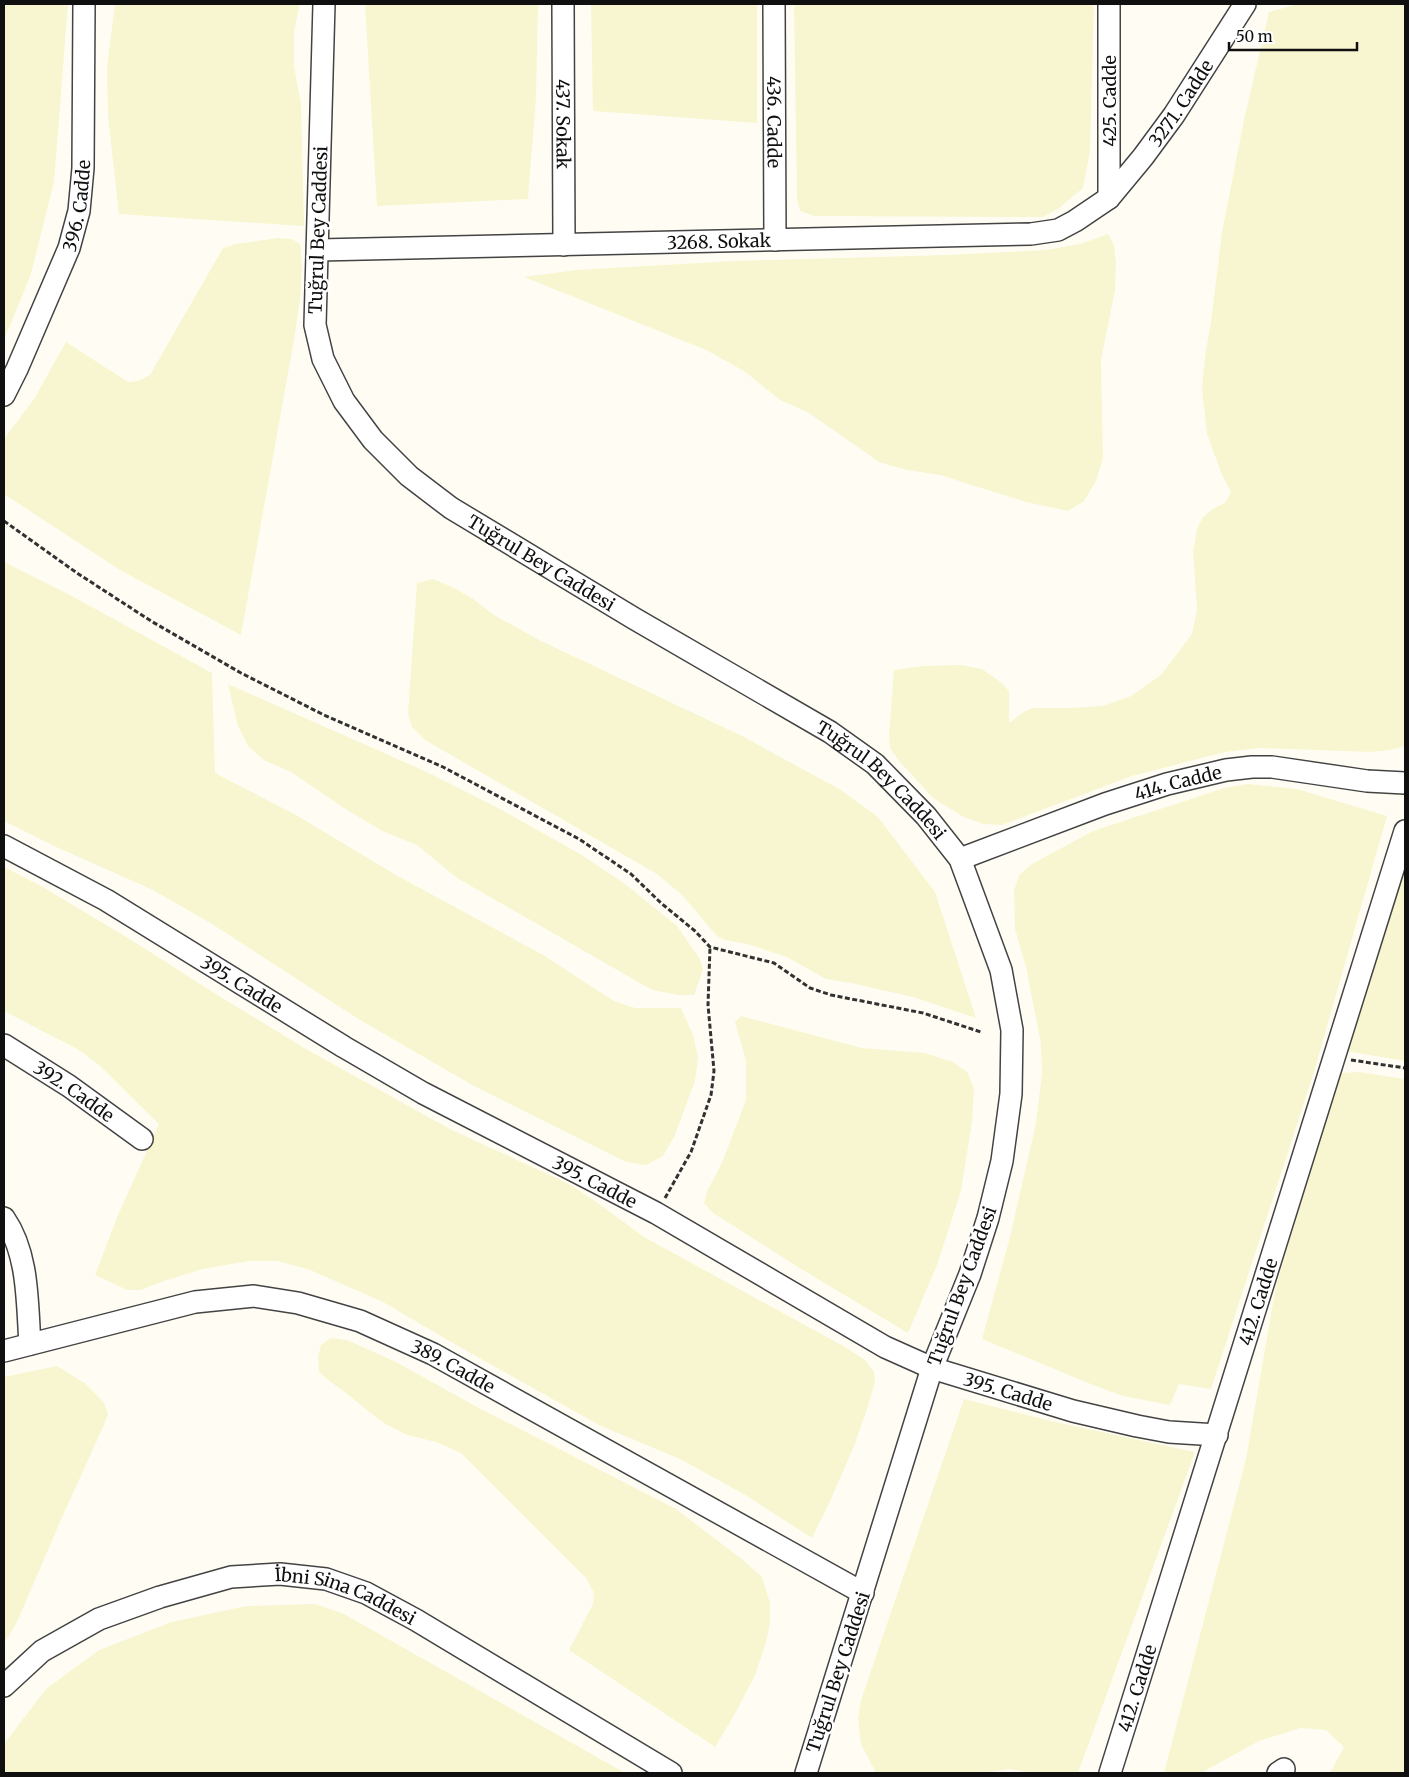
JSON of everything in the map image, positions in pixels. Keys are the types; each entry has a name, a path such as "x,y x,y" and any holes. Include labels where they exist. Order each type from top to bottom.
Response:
{"street":[{"name":"396. Cadde","path":"4,395 18,369 70,248 79,211 83,168 84,4"},
{"name":"Tuğrul Bey Caddesi","path":"324,4 315,325 323,359 344,401 372,440 408,476 460,513 635,619 830,732 875,764 926,816 960,859 1001,970 1012,1030 1011,1094 1002,1161 988,1218 970,1274 932,1368 806,1773"},
{"name":"437. Sokak","path":"563,4 564,245"},
{"name":"436. Cadde","path":"774,4 775,240"},
{"name":"425. Cadde","path":"1109,4 1109,198"},
{"name":"3271. Cadde","path":"1109,198 1174,115 1245,4"},
{"name":"3268. Sokak","path":"318,250 1031,234 1058,230 1109,198"},
{"name":"414. Cadde","path":"960,859 1105,804 1168,784 1226,770 1272,767 1367,781 1405,782"},
{"name":"412. Cadde","path":"1110,1773 1405,831"},
{"name":"395. Cadde","path":"4,846 106,900 344,1047 423,1093 656,1213 885,1347 932,1368 1073,1411 1169,1432 1217,1435"},
{"name":"392. Cadde","path":"4,1045 69,1086 142,1139"},
{"path":"4,1218 19,1250 26,1285 30,1344"},
{"name":"389. Cadde","path":"4,1351 195,1302 254,1296 298,1303 351,1318 433,1354 863,1593"},
{"name":"İbni Sina Caddesi","path":"4,1686 42,1650 98,1619 160,1597 231,1577 280,1574 326,1579 366,1593 416,1620 671,1773"}],"path":[{"path":"4,521 93,584 151,621 241,673 324,715 443,767 580,839 631,874 661,903 695,931 710,948 774,964 810,988 831,995 923,1013 982,1032"},
{"path":"656,1213 691,1152 711,1095 714,1070 708,1005 710,948"},
{"path":"1334,1058 1405,1068"}],"green space":[{"path":"4,4 68,4 54,182 31,274 4,340"},
{"path":"115,4 300,4 294,31 294,66 301,104 304,226 119,214 108,116 107,67"},
{"path":"365,4 538,4 536,97 528,199 377,206"},
{"path":"591,4 757,4 757,123 593,111"},
{"path":"794,4 1094,4 1090,151 1083,188 1058,209 1043,217 814,216 800,211 797,199"},
{"path":"1298,4 1405,4 1405,746 1370,752 1260,748 1225,752 1132,776 1002,825 983,824 962,816 933,798 899,761 890,748 889,734 894,670 923,666 961,665 982,669 1002,683 1009,691 1009,723 1033,708 1103,706 1131,696 1161,675 1192,634 1197,610 1193,551 1197,529 1203,517 1226,502 1231,492 1222,475 1207,434 1202,389 1222,232 1244,120 1269,12"},
{"path":"1108,234 1114,245 1116,262 1115,290 1101,360 1103,458 1096,481 1084,501 1068,511 1026,502 940,475 907,470 879,462 809,413 780,400 744,371 706,350 524,277 576,270 733,261 947,255 1046,250 1080,244"},
{"path":"278,238 292,239 300,244 302,265 300,299 241,635 120,570 4,494 4,439 34,399 66,342 128,382 138,381 150,375 223,248 236,244"},
{"path":"4,562 70,595 212,673 215,773 296,815 396,875 543,955 614,1001 635,1008 681,1008 693,1035 698,1057 695,1081 674,1137 663,1156 646,1165 626,1162 474,1086 360,1020 212,924 153,890 54,846 4,821"},
{"path":"433,579 472,598 494,615 539,640 742,736 841,790 878,817 935,892 976,1018 913,997 826,979 787,957 747,944 725,940 717,936 682,895 657,874 425,740 412,727 408,714 417,583"},
{"path":"228,684 427,772 500,809 580,854 625,884 677,926 700,959 703,970 694,995 679,995 652,990 457,878 417,845 382,831 291,772 264,760 248,746 238,726"},
{"path":"1248,784 1297,789 1387,816 1314,1072 1211,1389 1179,1384 1170,1405 1123,1396 982,1339 1010,1237 1036,1123 1042,1073 1041,1044 1026,967 1015,929 1014,891 1019,875 1032,864 1093,831 1224,788"},
{"path":"4,867 41,886 133,941 306,1049 450,1129 569,1184 644,1237 845,1347 865,1360 874,1372 875,1382 867,1409 854,1446 812,1538 747,1496 682,1460 599,1425 383,1302 310,1270 278,1261 249,1261 203,1269 140,1290 127,1290 95,1275 118,1215 159,1124 99,1065 79,1050 4,1011"},
{"path":"1405,870 1405,1061 1346,1051"},
{"path":"741,1016 862,1048 925,1053 953,1062 967,1072 974,1088 972,1122 961,1191 937,1265 908,1333 806,1272 713,1213 704,1203 707,1191 721,1165 746,1100 746,1061 735,1022"},
{"path":"1359,1072 1405,1079 1405,1773 1328,1773 1331,1771 1344,1747 1326,1730 1300,1728 1259,1741 1201,1773 1164,1773 1246,1459 1276,1286 1327,1112 1341,1073"},
{"path":"331,1338 347,1340 396,1362 479,1408 676,1509 743,1560 762,1577 770,1603 770,1623 766,1643 755,1675 715,1747 569,1650 593,1604 594,1593 586,1578 461,1453 436,1442 407,1435 382,1422 319,1372 318,1356 321,1345"},
{"path":"57,1366 86,1384 104,1403 108,1414 17,1622 4,1644 4,1377"},
{"path":"964,1399 1051,1421 1195,1452 1078,1773 1032,1773 1009,1769 983,1773 876,1773 861,1744 858,1719 861,1700"},
{"path":"315,1604 342,1613 625,1773 4,1773 4,1744 46,1689 99,1650 172,1622 246,1606"}]}
